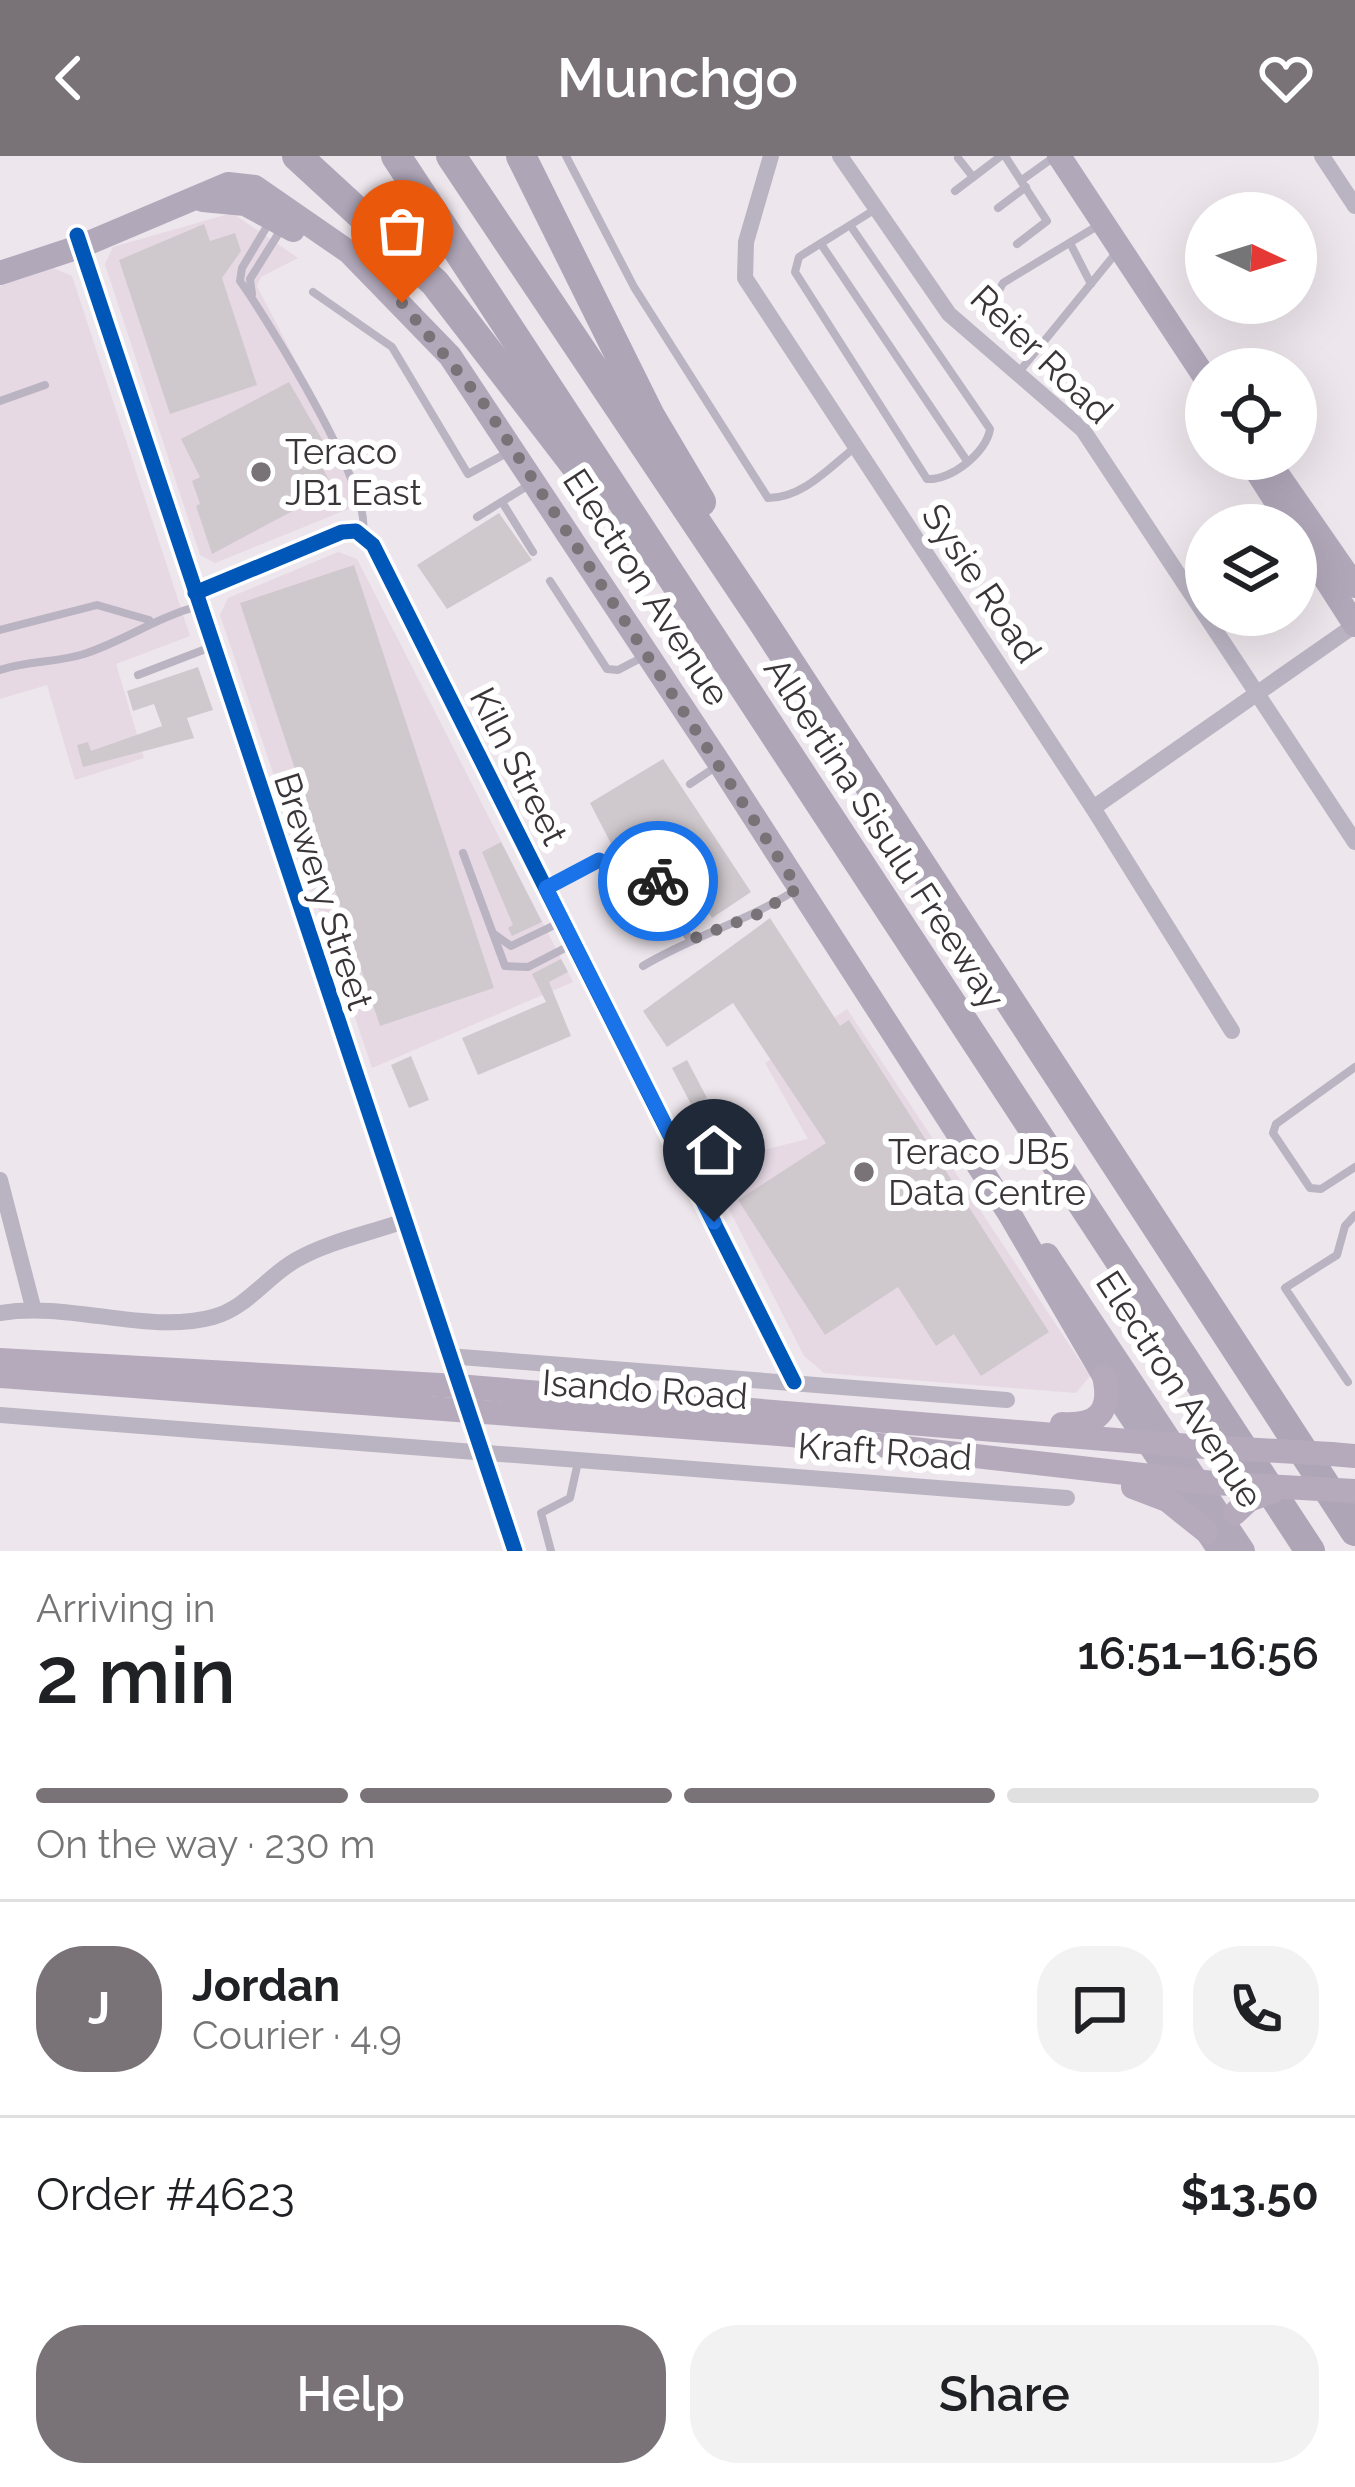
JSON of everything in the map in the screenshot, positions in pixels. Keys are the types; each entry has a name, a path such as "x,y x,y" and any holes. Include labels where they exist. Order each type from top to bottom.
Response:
{"highway":[{"path":"297,156 435,283 675,584"},
{"name":"Albertina Sisulu Freeway","path":"396,156 1310,1551"},
{"name":"Albertina Sisulu Freeway","path":"451,156 763,622 1355,1531"},
{"path":"521,156 650,416 750,584 763,622"}],"main road":[{"path":"1058,156 1185,348"},
{"name":"Electron Avenue","path":"0,257 105,235 200,200 228,184 242,184 279,215 349,252 437,340 648,654 1010,1213 1104,1376 1206,1483 1222,1531"},
{"name":"Electron Avenue","path":"0,273 78,242"},
{"path":"1282,480 1355,586"},
{"path":"1317,566 1355,625"},
{"name":"Electron Avenue","path":"1010,1213 1060,1273 1171,1444 1172,1481 1243,1551"},
{"name":"Isando Road","path":"0,1360 457,1386 1343,1455"},
{"name":"Isando Road","path":"0,1376 862,1442 1172,1481 1355,1491"},
{"path":"1019,1430 1032,1423 1081,1425 1100,1417 1108,1403 1104,1376"},
{"path":"1091,1472 1167,1500 1222,1531 1249,1499 1286,1487"}],"street":[{"name":"Sysie Road","path":"771,156 746,242 745,278 1093,808 1232,1031"},
{"name":"Reier Road","path":"840,156 949,314 1083,430 1355,842"},
{"path":"1322,156 1355,206"},
{"name":"Brewery Street","path":"78,242 401,1222 515,1551"},
{"path":"197,599 333,534 362,534"},
{"name":"Kiln Street","path":"362,534 379,553 794,1382"},
{"path":"1093,808 1355,625"},
{"path":"0,1180 33,1307"},
{"path":"0,1313 33,1307 188,1322 215,1317 248,1300 296,1259 401,1222"},
{"path":"448,1356 1007,1400"},
{"path":"0,1415 482,1453"},
{"name":"Kraft Road","path":"482,1453 1067,1498"}],"lane":[{"path":"566,156 634,287 768,498 801,490 853,449"},
{"path":"955,190 1003,156 1047,224 1017,244"},
{"path":"998,208 1058,156"},
{"path":"958,158 973,177"},
{"path":"850,225 990,429 986,445 942,479 928,479 799,281 795,265 821,244 850,225 874,210"},
{"path":"279,215 250,279 252,295 363,503 362,534"},
{"path":"1040,346 1002,322 994,301 1003,283 1103,223"},
{"path":"1070,243 1091,284"},
{"path":"821,244 967,461"},
{"path":"1018,373 1120,249"},
{"path":"313,292 387,342 468,474 513,449"},
{"path":"0,401 45,385"},
{"path":"477,517 534,482"},
{"path":"502,502 533,552"},
{"path":"550,581 607,669 618,670 648,654"},
{"path":"0,670 27,661 64,660 122,641 149,620 197,599"},
{"path":"0,630 97,605 149,620"},
{"path":"138,675 212,647"},
{"path":"690,784 720,764"},
{"path":"463,853 500,959 511,969 528,967 574,943"},
{"path":"546,888 599,860 626,876 648,869 690,940"},
{"path":"643,966 690,940 758,914 798,888"},
{"path":"489,928 511,946 563,921"},
{"path":"1355,1067 1276,1124 1273,1133 1310,1188 1321,1190 1355,1167"},
{"path":"1348,1382 1285,1288 1337,1255 1345,1226 1355,1215"},
{"path":"551,1551 541,1514 570,1498 578,1460"}],"shaded area":[{"path":"232,213 298,258 261,277 257,286 368,501 215,563 200,555 105,264 113,247"},
{"path":"53,268 72,276 190,636 116,664 144,758 75,780 47,685 0,699 0,286"},
{"path":"338,552 357,559 573,982 372,1068 220,615 228,598"},
{"name":"Teraco JB5 Data Centre","path":"847,1009 1090,1376 1076,1393 824,1373 804,1356 706,1164 808,1139 765,1063"}],"building":[{"path":"204,224 210,241 235,233 241,251 222,278 257,385 170,414 119,260"},
{"name":"Teraco JB1 East","path":"289,382 334,460 322,467 334,489 212,554 192,481 200,477 181,439"},
{"path":"499,513 532,560 447,609 417,565"},
{"path":"354,565 494,988 380,1026 240,603"},
{"path":"198,667 213,710 187,718 194,738 83,767 77,745 88,742 91,751 162,726 154,704 133,711 127,691"},
{"path":"663,759 751,892 712,918 658,835 618,857 590,803"},
{"path":"501,842 542,922 512,936 508,928 513,925 482,852"},
{"name":"Teraco JB5 Data Centre","path":"770,918 840,1026 849,1020 1049,1332 981,1376 954,1334 936,1346 898,1287 825,1335 738,1200 826,1143 733,1003 667,1047 643,1011"},
{"path":"561,959 568,972 549,982 571,1036 478,1075 462,1038 546,1002 532,974"},
{"path":"411,1056 429,1100 409,1108 391,1065"},
{"path":"687,1060 707,1098 692,1106 672,1068"}],"cycle path":[{"path":"77,235 515,1551"},
{"path":"195,593 342,532 356,531 373,545 794,1382"}],"way so far":[{"path":"402,303 437,340 482,401 798,888 758,914 690,940 658,881"}],"place":[{"name":"Teraco JB1 East","path":"261,472"},
{"name":"Teraco JB5 Data Centre","path":"864,1172"}],"route":[{"path":"658,881 648,869 626,876 599,860 546,888 714,1222"}]}
